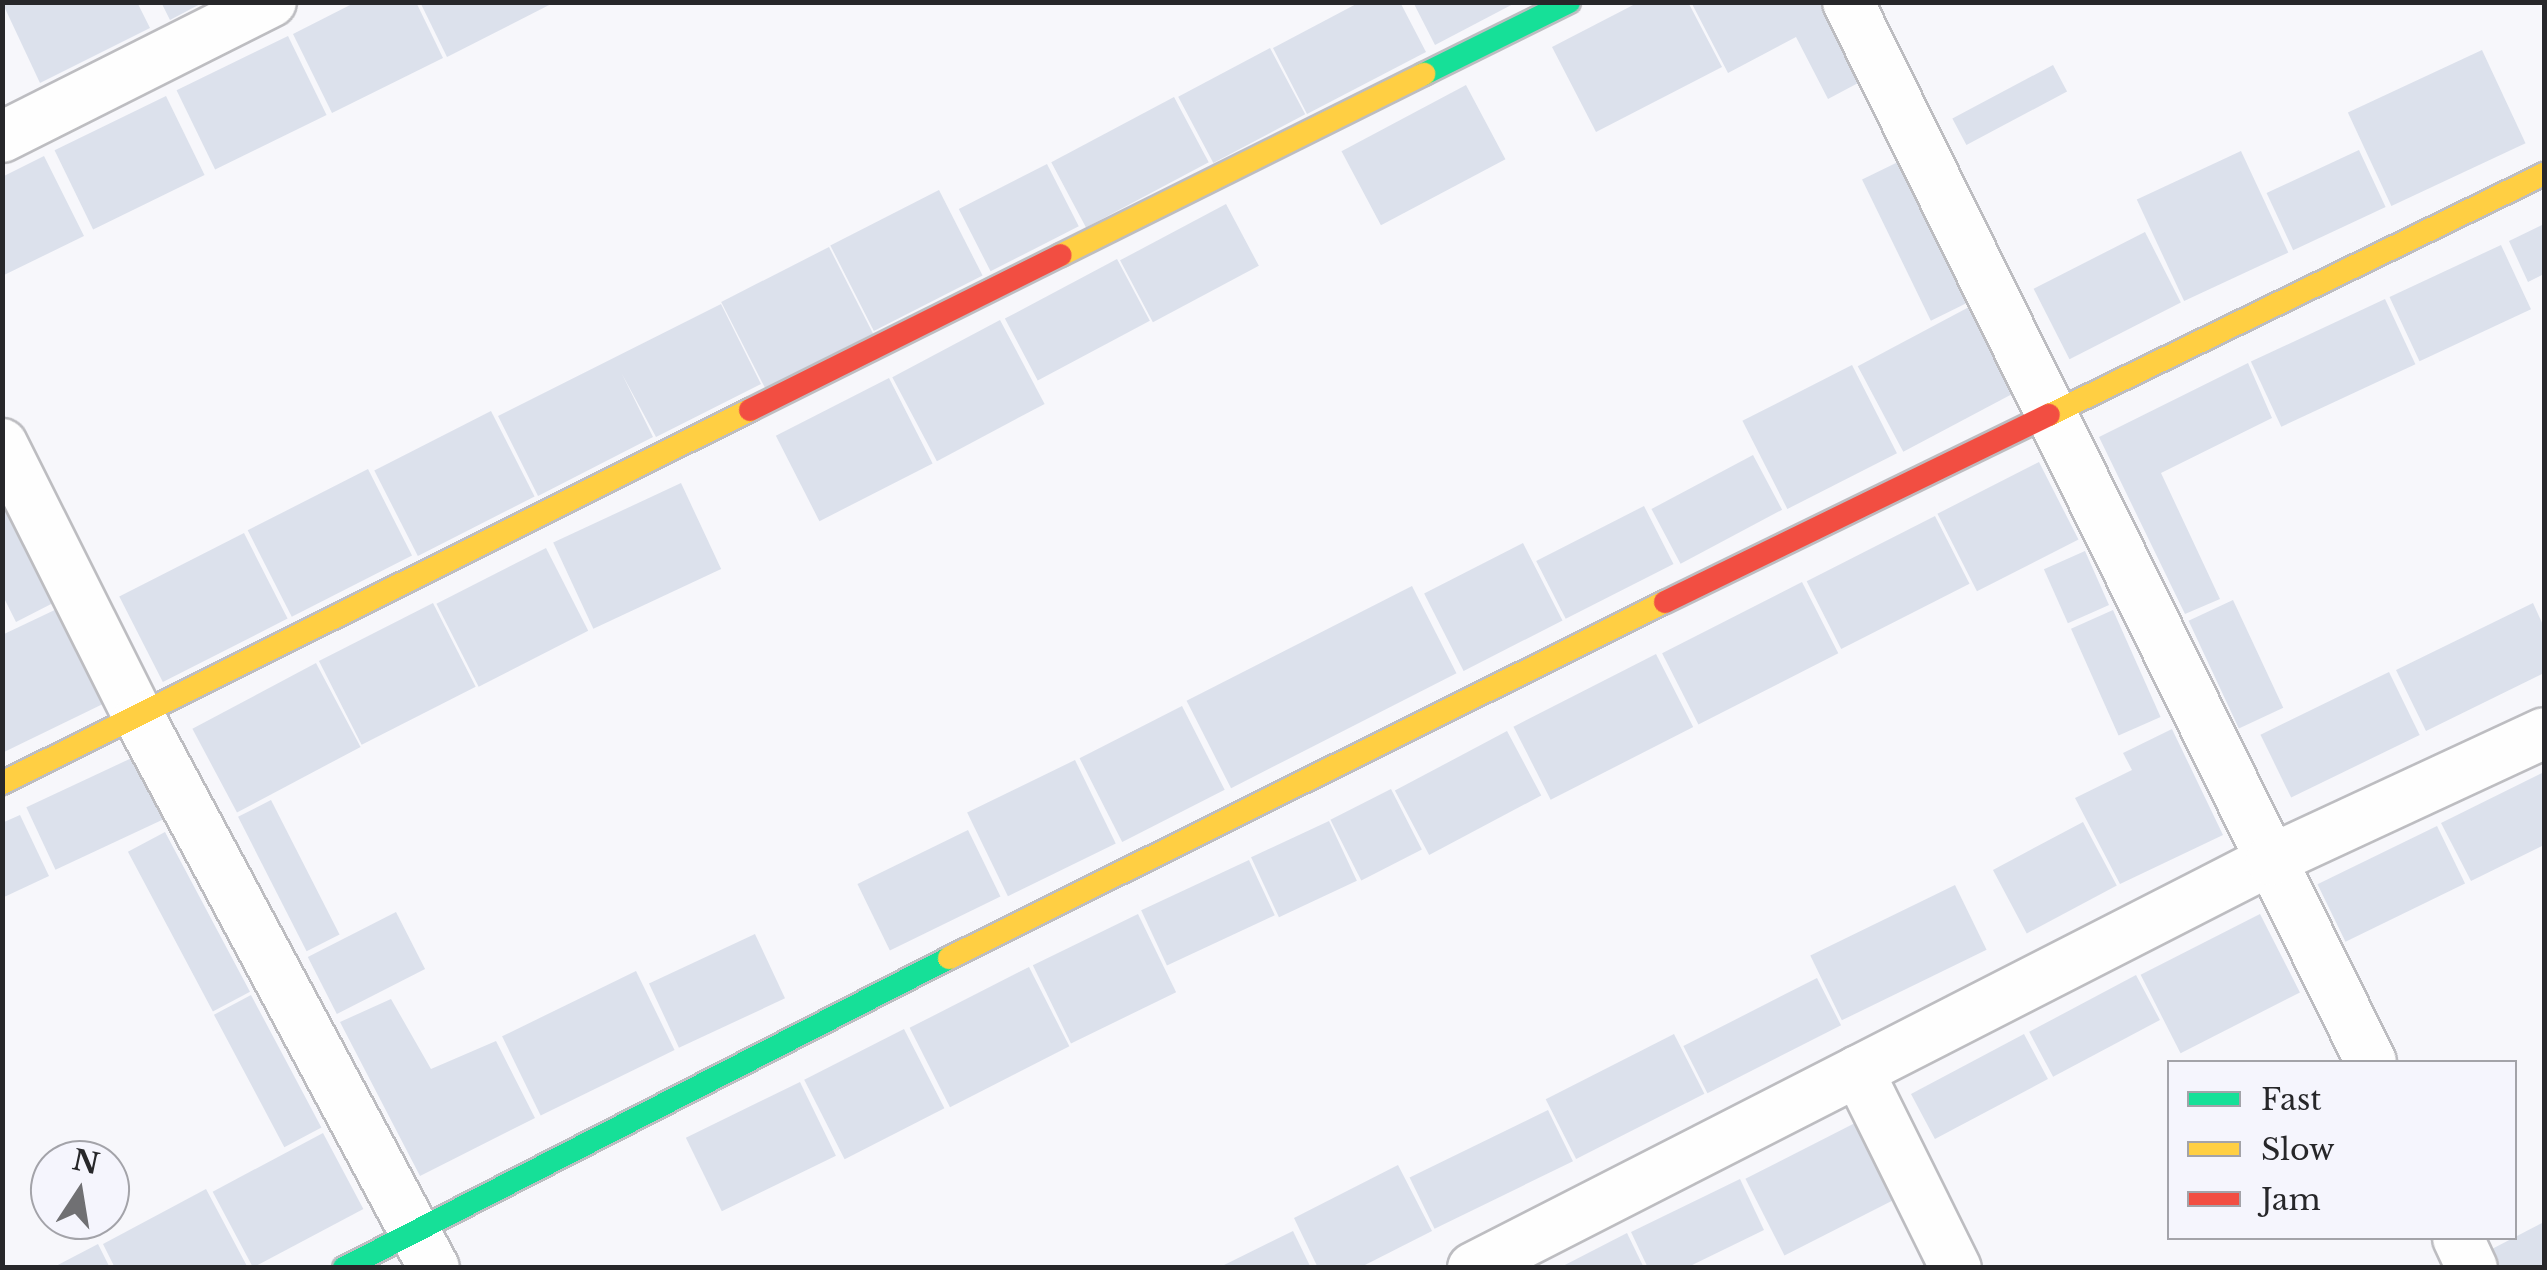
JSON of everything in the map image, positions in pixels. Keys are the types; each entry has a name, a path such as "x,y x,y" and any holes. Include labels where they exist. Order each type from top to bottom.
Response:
{"street":[{"path":"2,137 271,2"},
{"path":"2,783 1570,2"},
{"path":"1848,2 2370,1060"},
{"path":"344,1268 425,1250 1226,816 2544,174"},
{"path":"2,444 139,717 425,1250"},
{"path":"1472,1268 2271,860 2544,733"},
{"path":"1858,1071 1956,1268"},
{"path":"2459,1240 2472,1268"}],"building":[{"path":"2,2 137,2 150,28 40,83"},
{"path":"161,2 204,2 170,20"},
{"path":"356,2 416,2 443,58 332,113 293,34"},
{"path":"420,2 555,2 447,57"},
{"path":"1360,2 1400,2 1426,52 1307,114 1273,48"},
{"path":"1413,2 1517,2 1435,45"},
{"path":"1639,2 1688,2 1722,67 1596,132 1552,47"},
{"path":"1691,2 1819,2 1860,82 1828,99 1796,37 1728,73"},
{"path":"288,36 327,115 215,169 177,90"},
{"path":"1270,48 1305,114 1213,163 1178,97"},
{"path":"2482,50 2526,143 2391,206 2348,113"},
{"path":"2053,65 2067,91 1966,145 1952,119"},
{"path":"1466,85 1505,159 1381,225 1342,151"},
{"path":"166,96 205,175 93,229 55,150"},
{"path":"1174,97 1209,162 1086,228 1051,162"},
{"path":"2359,150 2386,207 2293,250 2267,193"},
{"path":"2241,151 2288,253 2184,301 2137,200"},
{"path":"44,156 84,236 2,276 2,177"},
{"path":"1898,162 1967,303 1931,321 1862,180"},
{"path":"1047,164 1079,226 991,271 959,209"},
{"path":"939,190 983,276 874,331 830,245"},
{"path":"1226,204 1259,266 1153,322 1120,260"},
{"path":"2544,224 2544,274 2528,282 2509,241"},
{"path":"2145,232 2181,302 2069,359 2034,289"},
{"path":"2501,245 2531,309 2420,361 2390,297"},
{"path":"829,247 873,333 765,388 721,302"},
{"path":"1117,259 1150,321 1038,380 1005,319"},
{"path":"2385,299 2415,364 2281,427 2251,362"},
{"path":"721,304 761,384 656,437 622,374 653,437 538,496 498,416"},
{"path":"1969,307 2015,393 1903,452 1858,366"},
{"path":"1000,320 1045,404 937,461 892,377"},
{"path":"2248,363 2272,418 2161,473 2220,599 2185,614 2099,437"},
{"path":"1852,365 1897,453 1787,509 1742,421"},
{"path":"889,378 933,464 819,521 776,436"},
{"path":"491,411 535,497 418,556 374,470"},
{"path":"1753,455 1782,510 1681,564 1651,509"},
{"path":"2039,462 2078,540 1977,591 1937,514"},
{"path":"368,469 412,555 292,617 248,530"},
{"path":"681,483 721,569 593,629 553,543"},
{"path":"2,491 57,601 16,622 2,594"},
{"path":"1644,506 1674,564 1566,619 1536,561"},
{"path":"1935,516 1970,584 1841,649 1807,581"},
{"path":"244,533 288,619 163,682 119,597"},
{"path":"1523,543 1562,621 1464,671 1424,593"},
{"path":"546,548 588,631 479,687 436,604"},
{"path":"2085,551 2109,605 2068,623 2044,569"},
{"path":"1802,582 1838,653 1698,725 1662,653"},
{"path":"1412,586 1456,673 1231,788 1187,701"},
{"path":"2233,600 2283,708 2239,729 2189,621"},
{"path":"433,603 476,687 362,745 319,661"},
{"path":"2533,603 2544,627 2544,673 2426,731 2396,670"},
{"path":"61,607 107,702 2,753 2,635"},
{"path":"2113,610 2161,717 2119,736 2071,629"},
{"path":"1656,654 1693,727 1551,800 1513,727"},
{"path":"316,663 361,747 237,813 192,729"},
{"path":"2389,672 2420,735 2291,798 2260,735"},
{"path":"1182,706 1225,790 1122,842 1080,758"},
{"path":"2172,729 2223,835 2120,884 2075,798 2132,770 2123,753"},
{"path":"1507,731 1541,795 1429,855 1395,791"},
{"path":"136,756 165,819 55,870 26,807"},
{"path":"1075,760 1116,844 1008,896 967,813"},
{"path":"2544,772 2544,845 2471,881 2441,823"},
{"path":"1391,789 1422,850 1361,880 1330,820"},
{"path":"271,800 340,935 307,951 238,817"},
{"path":"20,815 49,876 2,898 2,823"},
{"path":"1329,821 1357,881 1279,917 1251,857"},
{"path":"2083,822 2117,886 2027,933 1993,870"},
{"path":"2437,826 2465,884 2346,942 2317,884"},
{"path":"968,830 1000,897 890,950 857,884"},
{"path":"165,832 250,992 213,1012 128,852"},
{"path":"1249,860 1275,915 1167,966 1141,910"},
{"path":"1955,885 1987,950 1842,1020 1810,956"},
{"path":"396,912 425,969 337,1014 308,957"},
{"path":"1138,914 1176,992 1071,1043 1033,965"},
{"path":"2260,914 2300,992 2181,1053 2141,975"},
{"path":"755,934 785,998 679,1048 649,983"},
{"path":"1029,967 1069,1046 950,1107 910,1028"},
{"path":"636,971 675,1050 541,1115 502,1036"},
{"path":"2136,975 2160,1020 2053,1077 2029,1032"},
{"path":"1817,978 1841,1025 1707,1093 1683,1046"},
{"path":"251,995 321,1127 284,1147 214,1015"},
{"path":"391,999 431,1069 496,1041 535,1118 420,1176 340,1022"},
{"path":"904,1029 944,1108 845,1159 804,1080"},
{"path":"1674,1034 1704,1094 1576,1159 1546,1099"},
{"path":"2024,1034 2048,1079 1935,1139 1911,1094"},
{"path":"800,1082 836,1156 722,1211 686,1138"},
{"path":"1548,1110 1573,1161 1435,1229 1410,1178"},
{"path":"1855,1123 1894,1200 1784,1255 1745,1179"},
{"path":"323,1133 363,1209 253,1268 213,1192"},
{"path":"1398,1165 1432,1231 1359,1268 1318,1268 1294,1218"},
{"path":"1740,1179 1764,1230 1686,1268 1648,1268 1631,1232"},
{"path":"206,1189 248,1268 115,1268 103,1244 130,1240 130,1230"},
{"path":"2544,1222 2544,1268 2499,1268 2490,1250 2517,1240 2517,1236"},
{"path":"1293,1231 1311,1268 1218,1268"},
{"path":"1627,1233 1644,1268 1559,1268"},
{"path":"98,1244 110,1268 52,1268"}],"traffic: fast":[{"path":"1424,74 1569,2"},
{"path":"344,1268 949,958"}],"traffic: slow":[{"path":"1061,255 1424,74"},
{"path":"2049,415 2544,174"},
{"path":"2,783 750,410"},
{"path":"949,958 1665,602"}],"traffic: jam":[{"path":"750,410 1061,255"},
{"path":"1665,602 2049,415"}]}
